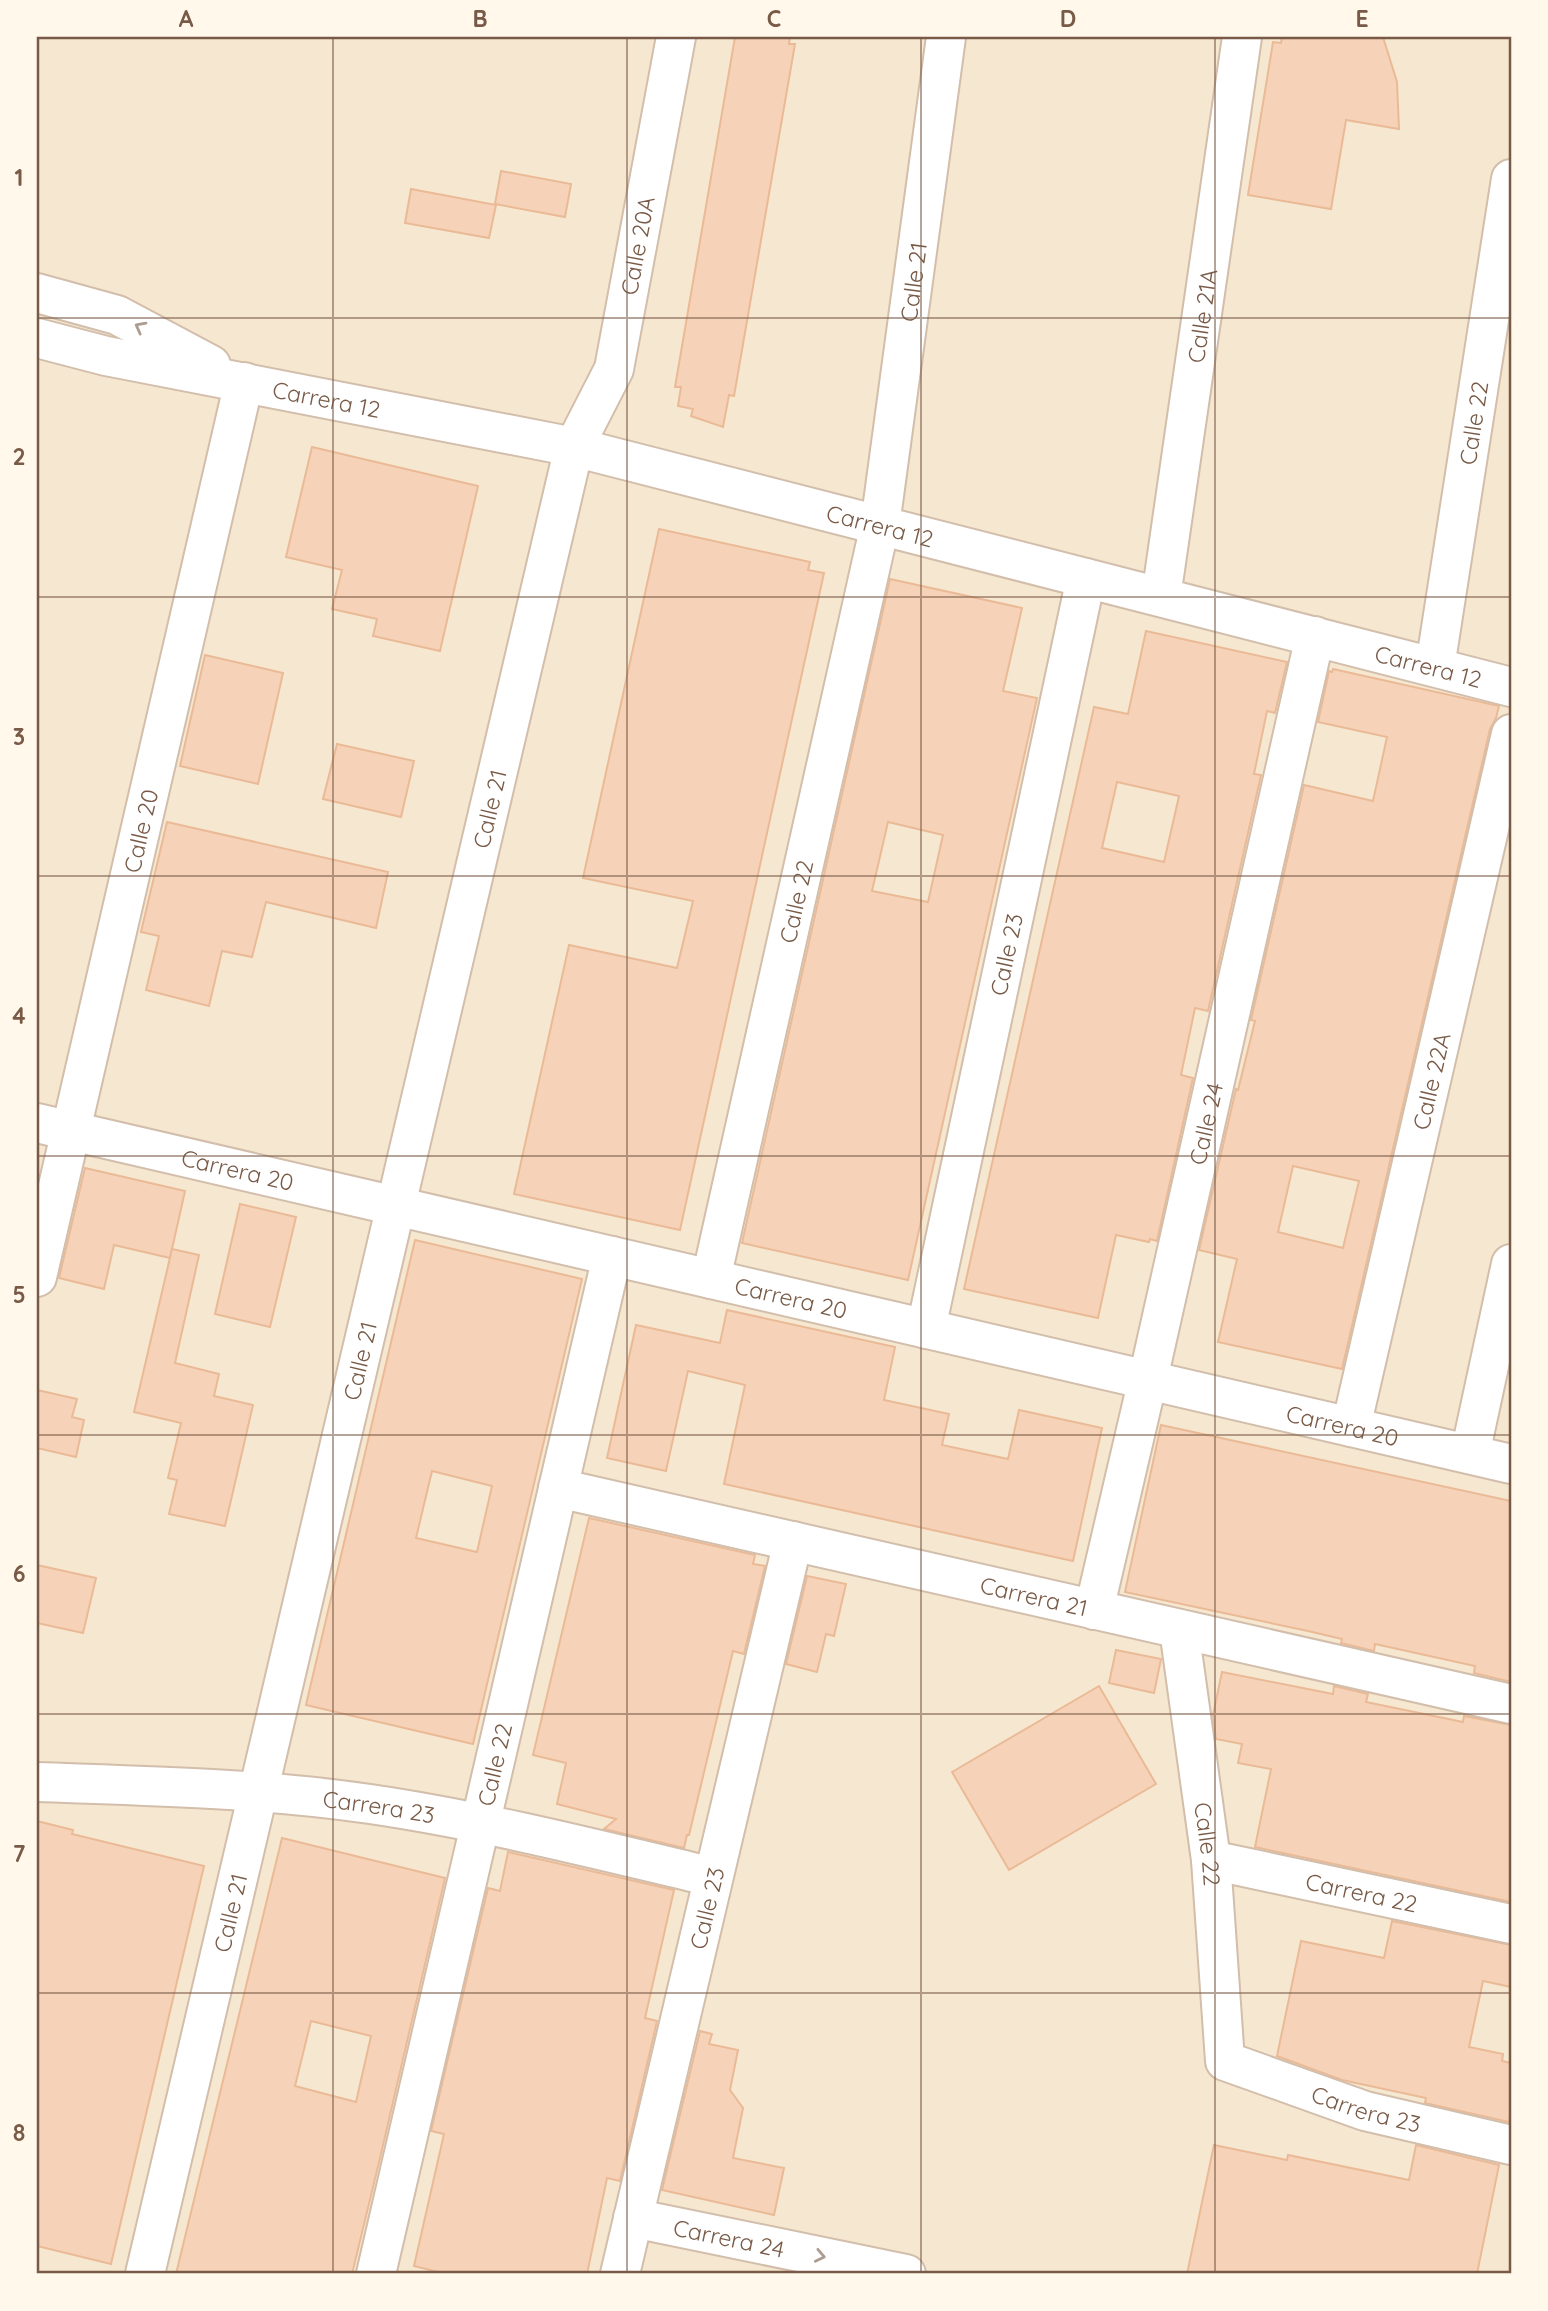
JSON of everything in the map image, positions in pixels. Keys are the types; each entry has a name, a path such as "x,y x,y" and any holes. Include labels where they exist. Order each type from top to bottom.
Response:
{"street":[{"name":"Calle 20A","path":"575,447 614,369 676,37"},
{"name":"Calle 21","path":"880,525 946,37"},
{"name":"Calle 21A","path":"1161,597 1242,37"},
{"name":"Calle 22","path":"1435,667 1511,179"},
{"name":"Carrera 12","path":"37,293 117,315 244,382"},
{"name":"Carrera 12","path":"37,338 106,356 575,447 1511,687"},
{"name":"Calle 20","path":"37,1277 54,1127 244,382"},
{"name":"Calle 21","path":"145,2274 575,447"},
{"name":"Calle 22","path":"711,1279 880,525"},
{"name":"Calle 23","path":"926,1329 1086,578"},
{"name":"Calle 24","path":"1094,1610 1315,636"},
{"name":"Calle 22A","path":"1351,1427 1511,734"},
{"name":"Carrera 20","path":"54,1127 1511,1464"},
{"name":"Calle 22","path":"376,2274 612,1256"},
{"path":"1470,1454 1511,1264"},
{"name":"Carrera 21","path":"558,1488 1511,1704"},
{"name":"Calle 23","path":"620,2274 793,1542"},
{"name":"Calle 22","path":"1180,1629 1211,1860 1225,2061"},
{"name":"Carrera 23","path":"37,1782 258,1791 370,1804 481,1822 713,1877"},
{"name":"Carrera 22","path":"1211,1860 1511,1924"},
{"name":"Carrera 23","path":"1225,2061 1365,2111 1511,2145"},
{"name":"Carrera 24","path":"634,2218 906,2274"}],"shaded area":[{"path":"37,37 1511,37 1511,2274 37,2274"}],"building":[{"path":"735,37 790,37 789,44 795,44 734,396 729,395 723,427 691,416 693,409 678,406 681,387 675,387"},
{"path":"1282,37 1383,37 1397,82 1399,129 1346,120 1331,209 1248,195 1273,42 1281,43"},
{"path":"501,171 571,184 565,217 495,204"},
{"path":"411,189 496,205 489,238 405,223"},
{"path":"312,447 478,486 440,651 373,636 377,619 332,609 342,570 286,557"},
{"path":"659,529 810,562 808,570 824,573 680,1230 514,1194 569,945 677,968 693,901 583,878"},
{"path":"890,579 1022,608 1003,691 1037,698 908,1280 742,1243","holes":["888,822 943,835 928,902 872,891"]},
{"path":"1146,631 1287,662 1275,713 1267,711 1254,774 1261,775 1208,1011 1195,1008 1181,1075 1193,1078 1157,1241 1150,1239 1149,1242 1116,1235 1098,1318 964,1289 1094,707 1128,714","holes":["1117,782 1179,796 1164,862 1102,848"]},
{"path":"205,655 283,673 258,784 180,766"},
{"path":"1333,669 1499,706 1490,729 1342,1369 1218,1342 1237,1259 1199,1250 1236,1089 1238,1090 1255,1021 1251,1020 1304,785 1373,801 1387,737 1318,722 1329,671 1332,672","holes":["1293,1166 1359,1181 1343,1248 1278,1232"]},
{"path":"337,744 414,761 401,817 323,799"},
{"path":"167,822 388,872 376,928 266,902 252,957 222,951 209,1006 146,990 159,936 141,932"},
{"path":"85,1168 185,1191 170,1258 114,1245 104,1289 59,1278"},
{"path":"240,1204 296,1217 270,1327 215,1314"},
{"path":"415,1240 582,1279 473,1744 306,1705","holes":["432,1471 492,1486 477,1552 416,1538"]},
{"path":"172,1249 199,1255 175,1363 219,1374 214,1396 253,1405 225,1526 169,1514 177,1480 168,1478 181,1423 134,1412"},
{"path":"727,1310 895,1347 884,1400 949,1414 942,1445 1008,1459 1019,1410 1102,1428 1073,1561 724,1484 745,1385 688,1371 666,1471 607,1458 636,1325 720,1343"},
{"path":"37,1390 77,1399 72,1417 84,1420 76,1457 37,1448"},
{"path":"1161,1425 1511,1501 1511,1682 1474,1673 1475,1666 1375,1644 1374,1651 1341,1643 1342,1639 1125,1592"},
{"path":"589,1518 755,1555 753,1564 765,1566 744,1654 733,1651 684,1848 604,1829 616,1819 557,1804 566,1763 533,1755"},
{"path":"37,1565 96,1578 83,1633 37,1623"},
{"path":"807,1576 846,1584 834,1636 826,1634 817,1672 786,1664"},
{"path":"1116,1650 1161,1659 1154,1693 1109,1683"},
{"path":"1222,1672 1333,1694 1334,1686 1368,1694 1366,1702 1463,1722 1464,1716 1511,1725 1511,1902 1255,1847 1271,1769 1238,1763 1242,1744 1216,1739 1213,1715"},
{"path":"1099,1686 1156,1784 1009,1870 952,1772"},
{"path":"37,1821 73,1830 72,1834 204,1866 111,2264 37,2246"},
{"path":"282,1838 445,1878 352,2274 176,2274","holes":["311,2021 371,2036 356,2102 295,2086"]},
{"path":"508,1852 674,1890 645,2018 657,2021 620,2181 607,2178 587,2274 446,2274 414,2266 444,2134 431,2131 488,1888 500,1891"},
{"path":"1392,1921 1511,1945 1511,1987 1483,1981 1469,2047 1503,2054 1502,2061 1511,2063 1509,2122 1425,2103 1426,2098 1342,2080 1277,2056 1301,1941 1384,1958"},
{"path":"700,2031 712,2034 709,2044 738,2050 730,2090 743,2108 733,2158 784,2168 774,2215 662,2190"},
{"path":"1214,2145 1287,2160 1288,2155 1409,2180 1416,2145 1499,2165 1477,2274 1187,2274"}]}
